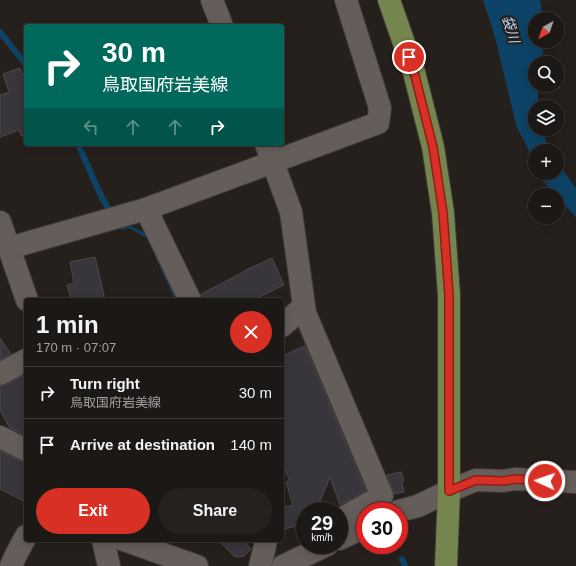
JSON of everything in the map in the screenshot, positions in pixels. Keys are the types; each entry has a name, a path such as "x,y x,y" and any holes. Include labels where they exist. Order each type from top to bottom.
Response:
{"main road":[{"path":"389,0 414,72 428,124 443,213 449,295 449,491 446,566"}],"street":[{"path":"212,0 221,24"},
{"path":"9,248 146,208 269,153 378,123 380,108 346,0"},
{"path":"269,153 291,212 305,313 382,496 348,515"},
{"path":"146,208 189,298"},
{"path":"0,222 26,298"},
{"path":"284,324 304,306"},
{"path":"0,374 24,361"},
{"path":"0,437 24,449"},
{"path":"408,509 418,506 476,480 503,481 515,479 576,482"},
{"path":"11,566 24,540"},
{"path":"103,542 109,566"},
{"path":"130,542 197,566"},
{"path":"260,566 266,542"},
{"path":"270,566 288,548 296,544"},
{"path":"283,566 308,554"}],"water":[{"name":"袋川","path":"483,0 540,0 542,12 528,12 528,48 543,48 543,52 542,56 528,56 528,92 538,92 538,100 528,100 528,136 544,136 547,144 528,144 528,148 517,128 495,37"},
{"path":"564,172 576,188 576,217 564,204 564,188 549,188 543,180 564,180"},
{"path":"130,226 149,235 177,298 174,298 147,238 129,228 122,230 120,228"}],"building":[{"path":"20,68 24,79 24,135 21,136 19,130 0,137 0,95 9,92 3,74"},
{"path":"95,257 105,298 70,298 67,285 74,283 70,262"},
{"path":"272,258 284,285 257,298 202,298 201,294"},
{"path":"0,338 11,354 0,360"},
{"path":"305,346 366,491 346,502 339,502 330,477 320,502 296,502 296,526 284,529 284,507 293,505 286,482 290,481 284,468 284,355"},
{"path":"24,375 24,435 9,427 0,410 0,386 6,385"},
{"path":"0,451 24,462 24,501 0,489"},
{"path":"401,472 404,481 402,482 404,492 394,494 387,475"},
{"path":"220,542 245,542 251,549 244,556 235,557"}],"waterway":[{"path":"0,32 24,62"},
{"path":"79,146 108,208"},
{"path":"402,559 405,566"}],"route":[{"path":"409,57 433,147 443,213 449,295 449,491 476,480 503,481 515,479 545,481"}]}
